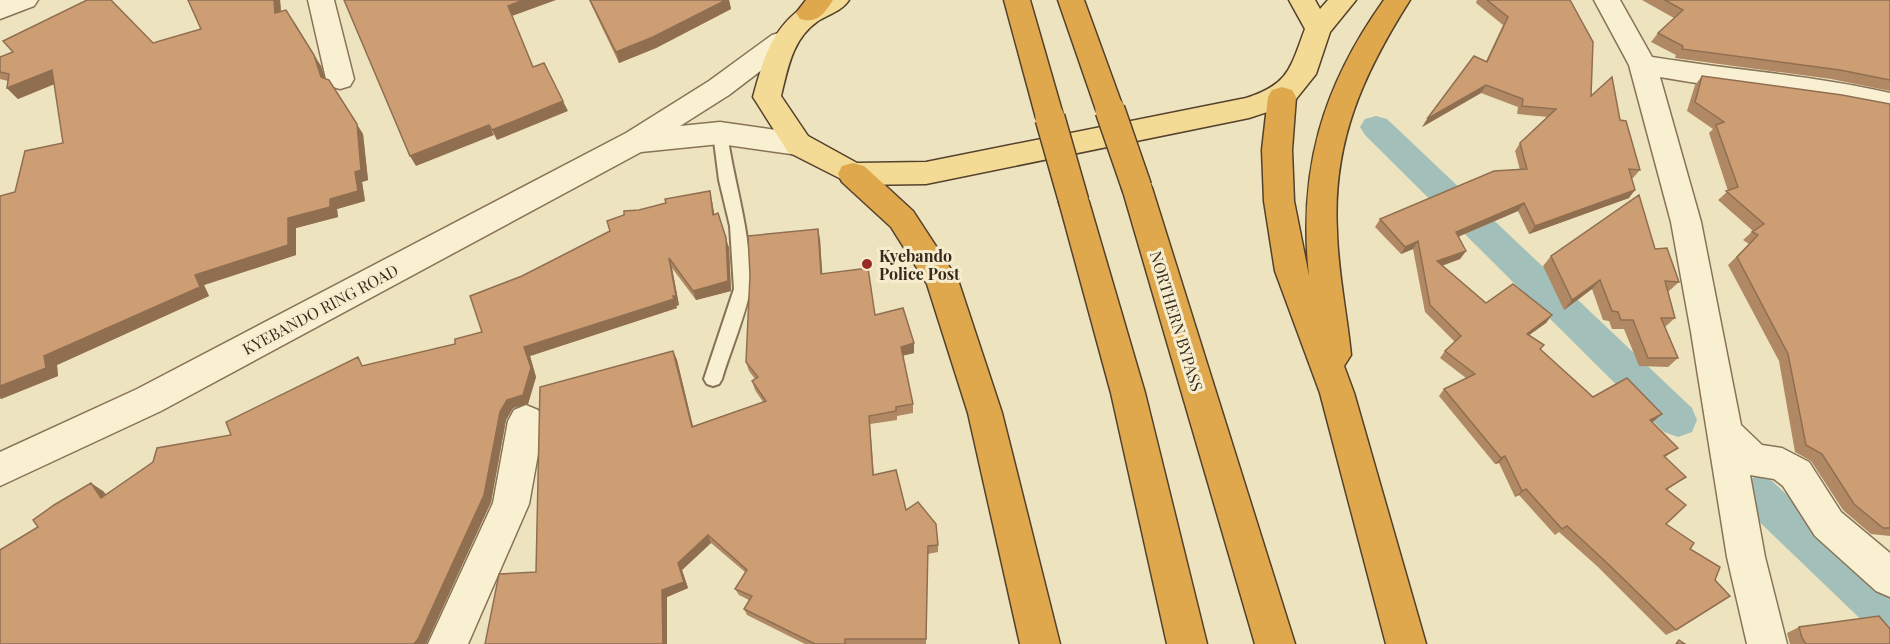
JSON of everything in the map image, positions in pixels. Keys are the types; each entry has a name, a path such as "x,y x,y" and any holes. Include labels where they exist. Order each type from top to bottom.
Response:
{"highway":[{"path":"1017,0 1128,393 1187,644"},
{"name":"NORTHERN BYPASS","path":"1071,0 1137,188 1275,644"},
{"path":"1337,393 1321,232 1321,184 1331,136 1347,87 1373,32 1396,0"},
{"path":"1282,96 1277,150 1279,201 1291,272 1337,393 1407,644"},
{"path":"853,174 902,219 942,280 985,413 1040,644"}],"main road":[{"path":"836,0 814,6 782,40 767,97 798,144 853,174 926,173 1249,108 1282,96 1302,74 1318,29 1343,0"},
{"path":"1302,0 1318,29"}],"street":[{"path":"0,10 25,0"},
{"path":"321,0 340,79"},
{"path":"1607,0 1643,65 1686,222 1708,332 1746,557 1767,644"},
{"name":"KYEBANDO RING ROAD","path":"0,470 149,400 636,141 719,88 782,40"},
{"path":"1643,65 1731,80 1852,94 1890,103"},
{"name":"KYEBANDO RING ROAD","path":"636,141 720,133 798,144"},
{"path":"448,644 511,504 526,421"},
{"path":"1723,430 1753,460 1782,464 1796,474 1828,524 1890,578"}],"lane":[{"path":"712,379 742,289 738,226 726,180 720,133"}],"building":[{"path":"87,0 111,0 153,43 201,29 188,0 274,0 275,13 286,10 314,55 321,77 329,80 357,124 361,170 355,172 358,191 330,199 330,207 288,218 288,245 195,275 200,287 44,356 46,368 0,386 0,196 15,192 25,151 63,143 52,70 7,88 9,74 0,72 0,57 13,52 3,41"},
{"path":"344,0 523,0 508,6 533,67 544,63 563,101 492,130 489,125 410,156"},
{"path":"590,0 726,0 653,37 616,52"},
{"path":"1487,0 1570,0 1593,42 1591,96 1612,77 1620,120 1626,121 1640,170 1629,169 1635,190 1535,226 1524,203 1456,232 1466,251 1437,261 1486,303 1513,284 1552,315 1527,334 1544,345 1540,349 1593,397 1627,378 1662,414 1650,420 1678,448 1664,456 1686,477 1666,489 1686,505 1666,524 1694,543 1690,549 1720,567 1715,580 1730,596 1676,630 1567,526 1562,529 1526,489 1522,491 1505,456 1501,458 1444,389 1475,374 1445,351 1461,336 1430,305 1418,241 1405,247 1380,219 1494,171 1527,169 1520,143 1556,109 1522,106 1523,99 1486,85 1427,119 1474,56 1487,62 1508,17"},
{"path":"1665,0 1890,0 1890,80 1840,70 1682,49 1683,46 1658,33 1683,10"},
{"path":"1702,76 1842,95 1890,104 1890,528 1883,528 1854,504 1822,454 1806,445 1788,354 1737,257 1758,235 1752,232 1764,224 1726,191 1738,187 1716,125 1724,122 1695,102"},
{"path":"710,191 713,215 718,213 726,238 728,281 693,291 669,258 676,296 673,296 674,299 524,347 531,368 523,395 507,400 500,412 484,495 414,644 0,644 0,550 38,527 33,520 54,505 91,483 101,498 153,462 157,448 231,435 226,422 358,357 362,366 455,344 455,339 482,332 470,296 522,276 610,231 607,221 624,215 624,211 639,210 666,203 665,199"},
{"path":"1639,195 1655,249 1667,248 1679,282 1665,281 1675,318 1661,318 1678,358 1648,358 1633,320 1621,320 1618,312 1612,311 1600,280 1572,300 1551,256"},
{"path":"818,229 821,274 868,268 875,315 903,308 914,343 901,347 913,404 896,407 896,411 869,416 873,475 896,470 906,510 918,502 936,524 938,545 928,546 926,639 845,639 845,644 815,644 744,609 752,596 735,589 747,570 708,535 678,563 684,582 662,590 663,644 485,644 499,574 536,572 540,387 673,351 692,427 766,401 752,381 758,377 746,362 750,275 748,236"},
{"path":"1879,616 1890,629 1890,644 1806,644 1799,627"}],"waterway":[{"path":"1376,127 1678,420"},
{"path":"1758,494 1890,618"}],"place":[{"name":"Kyebando Police Post","path":"867,264"}]}
